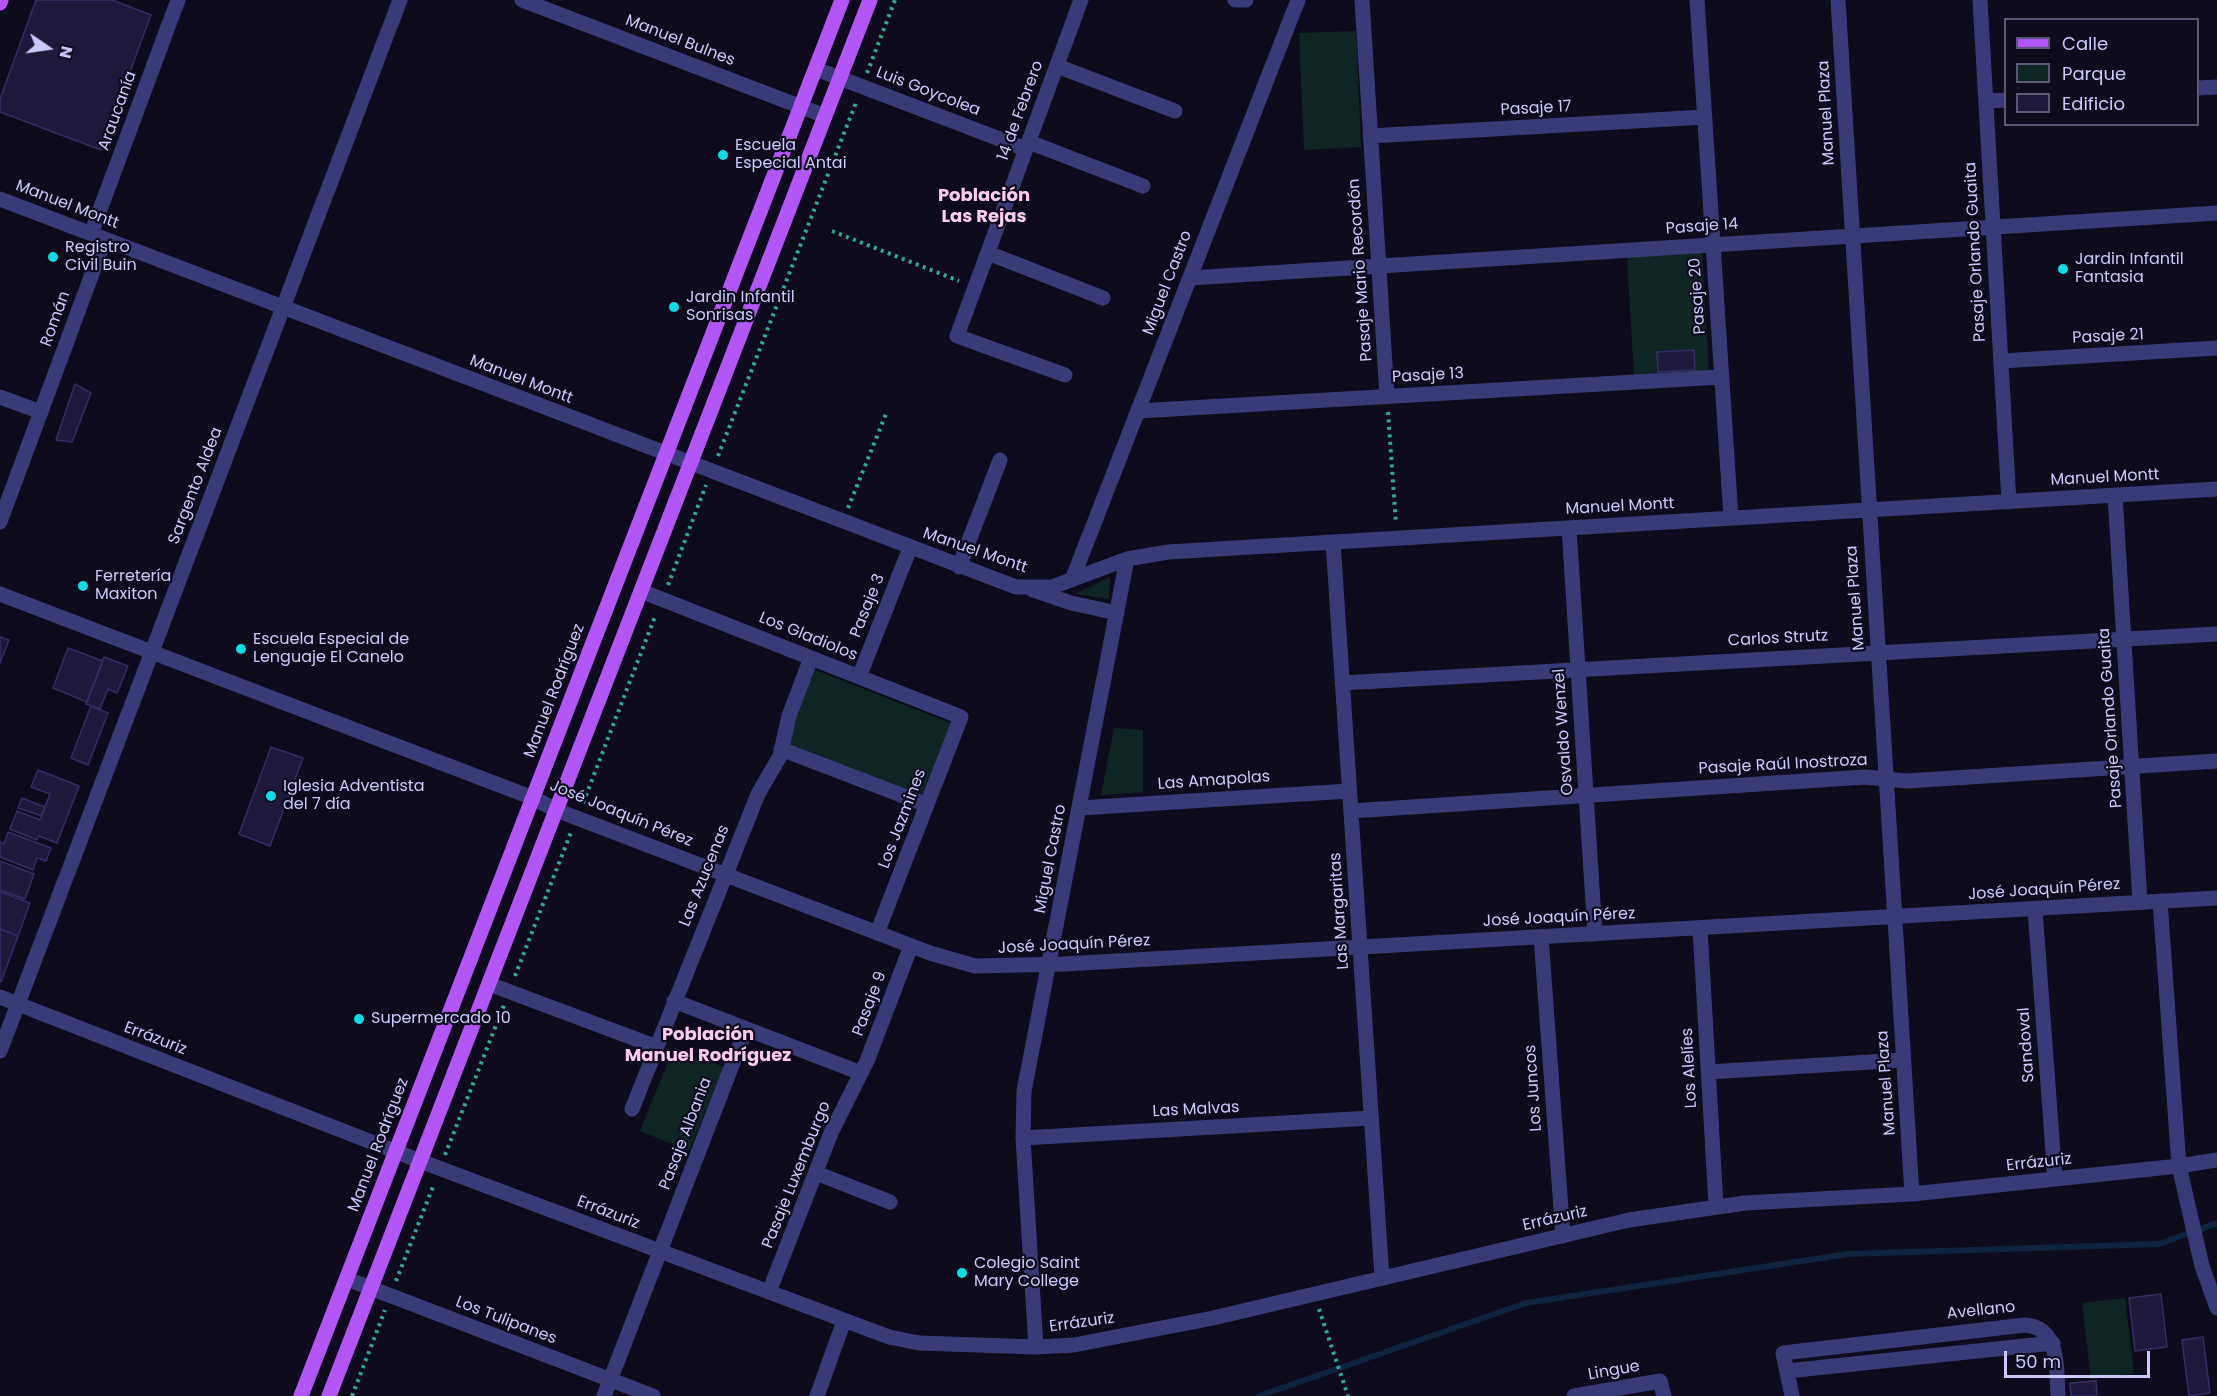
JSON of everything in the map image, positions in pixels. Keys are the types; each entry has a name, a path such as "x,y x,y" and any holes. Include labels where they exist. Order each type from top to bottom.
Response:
{"main road":[{"name":"Manuel Rodríguez","path":"301,1396 842,0"},
{"path":"329,1396 870,0"}],"street":[{"name":"Araucanía","path":"98,237 178,0"},
{"name":"Sargento Aldea","path":"0,1051 400,0"},
{"name":"Manuel Bulnes","path":"522,0 825,116"},
{"name":"14 de Febrero","path":"1065,375 957,336 1082,0"},
{"path":"1234,0 1246,0"},
{"name":"Miguel Castro","path":"1072,580 1298,0"},
{"name":"Pasaje Mario Recordón","path":"1362,0 1387,396"},
{"name":"Pasaje 20","path":"1697,0 1731,518"},
{"name":"Manuel Plaza","path":"1838,0 1912,1194"},
{"name":"Pasaje Orlando Guaita","path":"1980,0 2009,502"},
{"path":"1057,66 1175,111"},
{"name":"Luis Goycolea","path":"816,69 1143,186"},
{"path":"2199,88 2217,87"},
{"path":"1986,101 2004,100"},
{"name":"Pasaje 17","path":"1370,136 1705,117"},
{"name":"Manuel Montt","path":"0,199 959,567 1065,602 1117,613"},
{"name":"Pasaje 14","path":"1190,278 2217,213"},
{"name":"Román","path":"0,522 41,412 98,237"},
{"path":"988,253 1103,298"},
{"name":"Pasaje 21","path":"2001,361 2217,348"},
{"name":"Pasaje 13","path":"1138,411 1721,377"},
{"path":"0,396 41,412"},
{"path":"959,567 1000,460"},
{"name":"Manuel Montt","path":"1030,589 1052,587 1127,559 1168,552 2217,489"},
{"name":"Pasaje Orlando Guaita","path":"2115,495 2140,902"},
{"name":"Osvaldo Wenzel","path":"1569,528 1595,934"},
{"name":"Las Margaritas","path":"1333,542 1382,1278"},
{"name":"Pasaje 3","path":"859,677 910,548"},
{"name":"Miguel Castro","path":"1036,1347 1023,1138 1026,1069 1080,808 1127,559"},
{"name":"Los Gladiolos","path":"641,591 961,717"},
{"name":"José Joaquín Pérez","path":"0,594 533,798 556,810 911,946 952,961 975,966 1048,965 2217,898"},
{"name":"Carlos Strutz","path":"1342,683 2217,634"},
{"name":"Las Azucenas","path":"632,1109 758,794 776,764 789,716 810,658"},
{"name":"Los Jazmines","path":"877,933 961,717"},
{"path":"781,749 927,805"},
{"name":"Pasaje Raúl Inostroza","path":"1351,811 1865,777 1907,781 2217,761"},
{"name":"Las Amapolas","path":"1080,808 1349,791"},
{"path":"2160,901 2179,1166 2206,1283 2217,1308"},
{"name":"Sandoval","path":"2035,909 2055,1179"},
{"name":"Los Alelíes","path":"1701,928 1716,1205"},
{"name":"Los Juncos","path":"1541,937 1563,1236"},
{"name":"Pasaje 9","path":"861,1073 911,946"},
{"path":"489,984 657,1047"},
{"name":"Errázuriz","path":"0,997 396,1152 660,1252 889,1337 918,1343 1036,1347 1074,1345 1214,1318 1629,1220 1716,1205 1912,1194 2217,1160"},
{"path":"674,1001 861,1073"},
{"name":"Pasaje Albania","path":"604,1396 746,1029"},
{"path":"1709,1072 1904,1060"},
{"name":"Pasaje Luxemburgo","path":"769,1292 831,1133 861,1073"},
{"name":"Las Malvas","path":"1023,1138 1371,1118"},
{"path":"816,1173 890,1202"},
{"name":"Los Tulipanes","path":"347,1279 653,1396"},
{"path":"817,1396 844,1321"},
{"name":"Avellano","path":"1787,1371 1783,1353 2011,1325 2038,1328 2054,1343"},
{"path":"1792,1396 1787,1371 2054,1343 2058,1396"},
{"name":"Lingue","path":"1574,1396 1660,1381 1664,1396"}],"path":[{"path":"352,1396 895,0"},
{"path":"832,231 975,287"},
{"path":"1387,396 1397,538"},
{"path":"842,522 886,414"},
{"path":"1315,1294 1334,1360 1348,1396"}],"green space":[{"path":"1356,31 1361,147 1304,150 1299,33"},
{"path":"1702,251 1709,373 1634,377 1627,256"},
{"path":"1110,577 1109,599 1075,594"},
{"path":"813,669 953,724 923,798 784,742"},
{"path":"1114,728 1143,730 1143,792 1101,795"},
{"path":"674,1047 724,1067 689,1151 640,1131"},
{"path":"2125,1298 2134,1373 2091,1379 2082,1303"}],"building":[{"path":"36,0 112,0 151,15 101,150 0,112 0,99"},
{"path":"1694,350 1695,370 1658,372 1657,352"},
{"path":"75,384 91,393 72,442 56,440"},
{"path":"0,637 9,640 0,663"},
{"path":"68,648 103,661 87,702 53,688"},
{"path":"104,657 128,666 117,693 108,689 100,709 86,704"},
{"path":"91,706 108,713 88,765 71,758"},
{"name":"Iglesia Adventista del 7 día","path":"271,747 303,758 270,846 239,834"},
{"path":"38,770 79,786 57,843 39,836 37,840 10,829 17,811 40,820 50,794 31,787"},
{"path":"22,798 45,807 42,816 18,808"},
{"path":"8,832 51,848 46,861 37,858 33,870 0,857 0,842 4,844"},
{"path":"0,861 34,874 25,899 0,890"},
{"path":"0,892 30,903 18,936 0,929"},
{"path":"0,929 18,936 1,982 0,981"},
{"path":"2161,1294 2167,1347 2135,1351 2129,1298"},
{"path":"2203,1337 2210,1393 2189,1396 2182,1340"},
{"path":"2096,1381 2097,1396 2071,1396 2070,1383"}],"waterway":[{"path":"1259,1396 1526,1303 1848,1254 2159,1244 2217,1223"}],"place":[{"name":"Escuela Especial Antai","path":"723,155"},
{"name":"Registro Civil Buin","path":"53,257"},
{"name":"Jardin Infantil Fantasia","path":"2063,269"},
{"name":"Jardin Infantil Sonrisas","path":"674,307"},
{"name":"Ferretería Maxiton","path":"83,586"},
{"name":"Escuela Especial de Lenguaje El Canelo","path":"241,649"},
{"name":"Iglesia Adventista del 7 día","path":"271,796"},
{"name":"Supermercado 10","path":"359,1019"},
{"name":"Colegio Saint Mary College","path":"962,1273"}],"district":[{"name":"Población Las Rejas","path":"984,206"},
{"name":"Población Manuel Rodríguez","path":"708,1045"}]}
